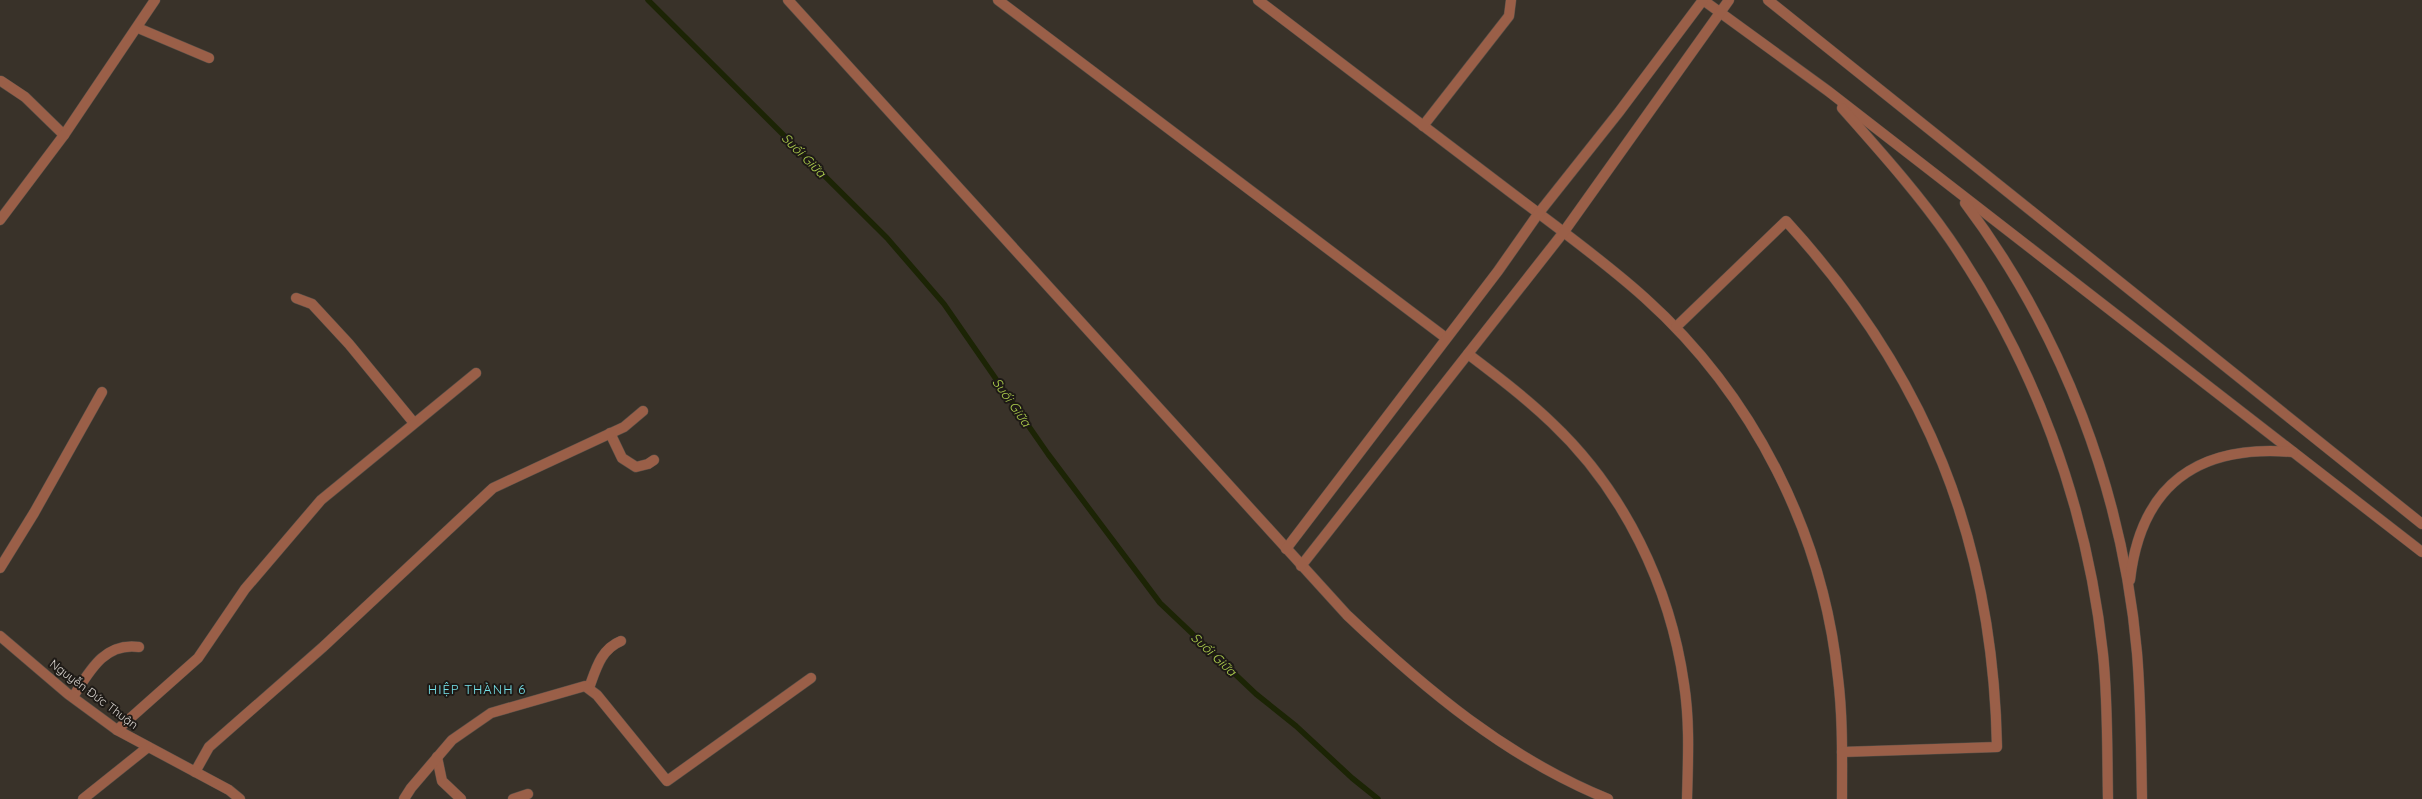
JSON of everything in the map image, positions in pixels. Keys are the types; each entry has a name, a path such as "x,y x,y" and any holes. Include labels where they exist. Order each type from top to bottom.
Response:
{"street":[{"path":"0,220 64,135 138,28 155,0"},
{"path":"788,0 1301,566 1385,651 1466,719 1531,761 1608,799"},
{"path":"998,0 1446,338"},
{"path":"1258,0 1619,275 1676,327 1720,379 1760,439 1781,478 1807,538 1827,608 1839,680 1842,799"},
{"path":"1423,126 1509,16 1511,0"},
{"path":"1286,549 1538,214 1619,112 1703,0 1721,11 1828,91 2422,552"},
{"path":"1301,566 1563,233 1729,0"},
{"path":"1768,0 2422,524"},
{"path":"138,28 209,58"},
{"path":"1,81 25,96 64,135"},
{"path":"1828,91 1918,197 1948,237 2001,322 2044,413 2076,507 2097,605 2106,705 2108,799"},
{"path":"1957,192 2000,254 2027,299 2055,352 2072,393 2109,498 2130,600 2141,703 2142,799"},
{"path":"1676,327 1786,221 1840,284 1884,346 1921,413 1944,464 1970,542 1988,623 1996,692 1998,747 1842,752"},
{"path":"296,298 312,304 349,344 414,423"},
{"path":"1468,354 1530,403 1575,447 1613,496 1644,550 1669,616 1682,670 1688,719 1688,799"},
{"path":"117,730 198,658 245,589 321,500 476,373"},
{"path":"0,568 34,513 102,392"},
{"path":"195,772 208,747 323,646 493,488 624,426 643,411"},
{"path":"610,433 622,458 636,467 648,464 654,460"},
{"path":"2130,600 2132,568 2137,542 2152,510 2172,484 2196,467 2223,456 2258,451 2294,452"},
{"name":"Nguyễn Đức Thuận","path":"0,636 73,697 117,730 195,772 240,799"},
{"path":"589,688 599,660 613,644 621,641"},
{"path":"73,697 88,674 106,654 117,647 125,646 139,648"},
{"path":"404,799 411,788 452,740 491,713 585,686 589,688 667,781 811,678"},
{"path":"83,799 148,748"},
{"path":"437,757 442,781 461,799"},
{"path":"513,799 528,794"}],"waterway":[{"name":"Suối Giữa","path":"648,0 887,238 944,304 1048,454 1160,603 1256,694 1296,726 1352,778 1378,799"}],"district":[{"name":"HIỆP THÀNH 6","path":"477,689"}]}
